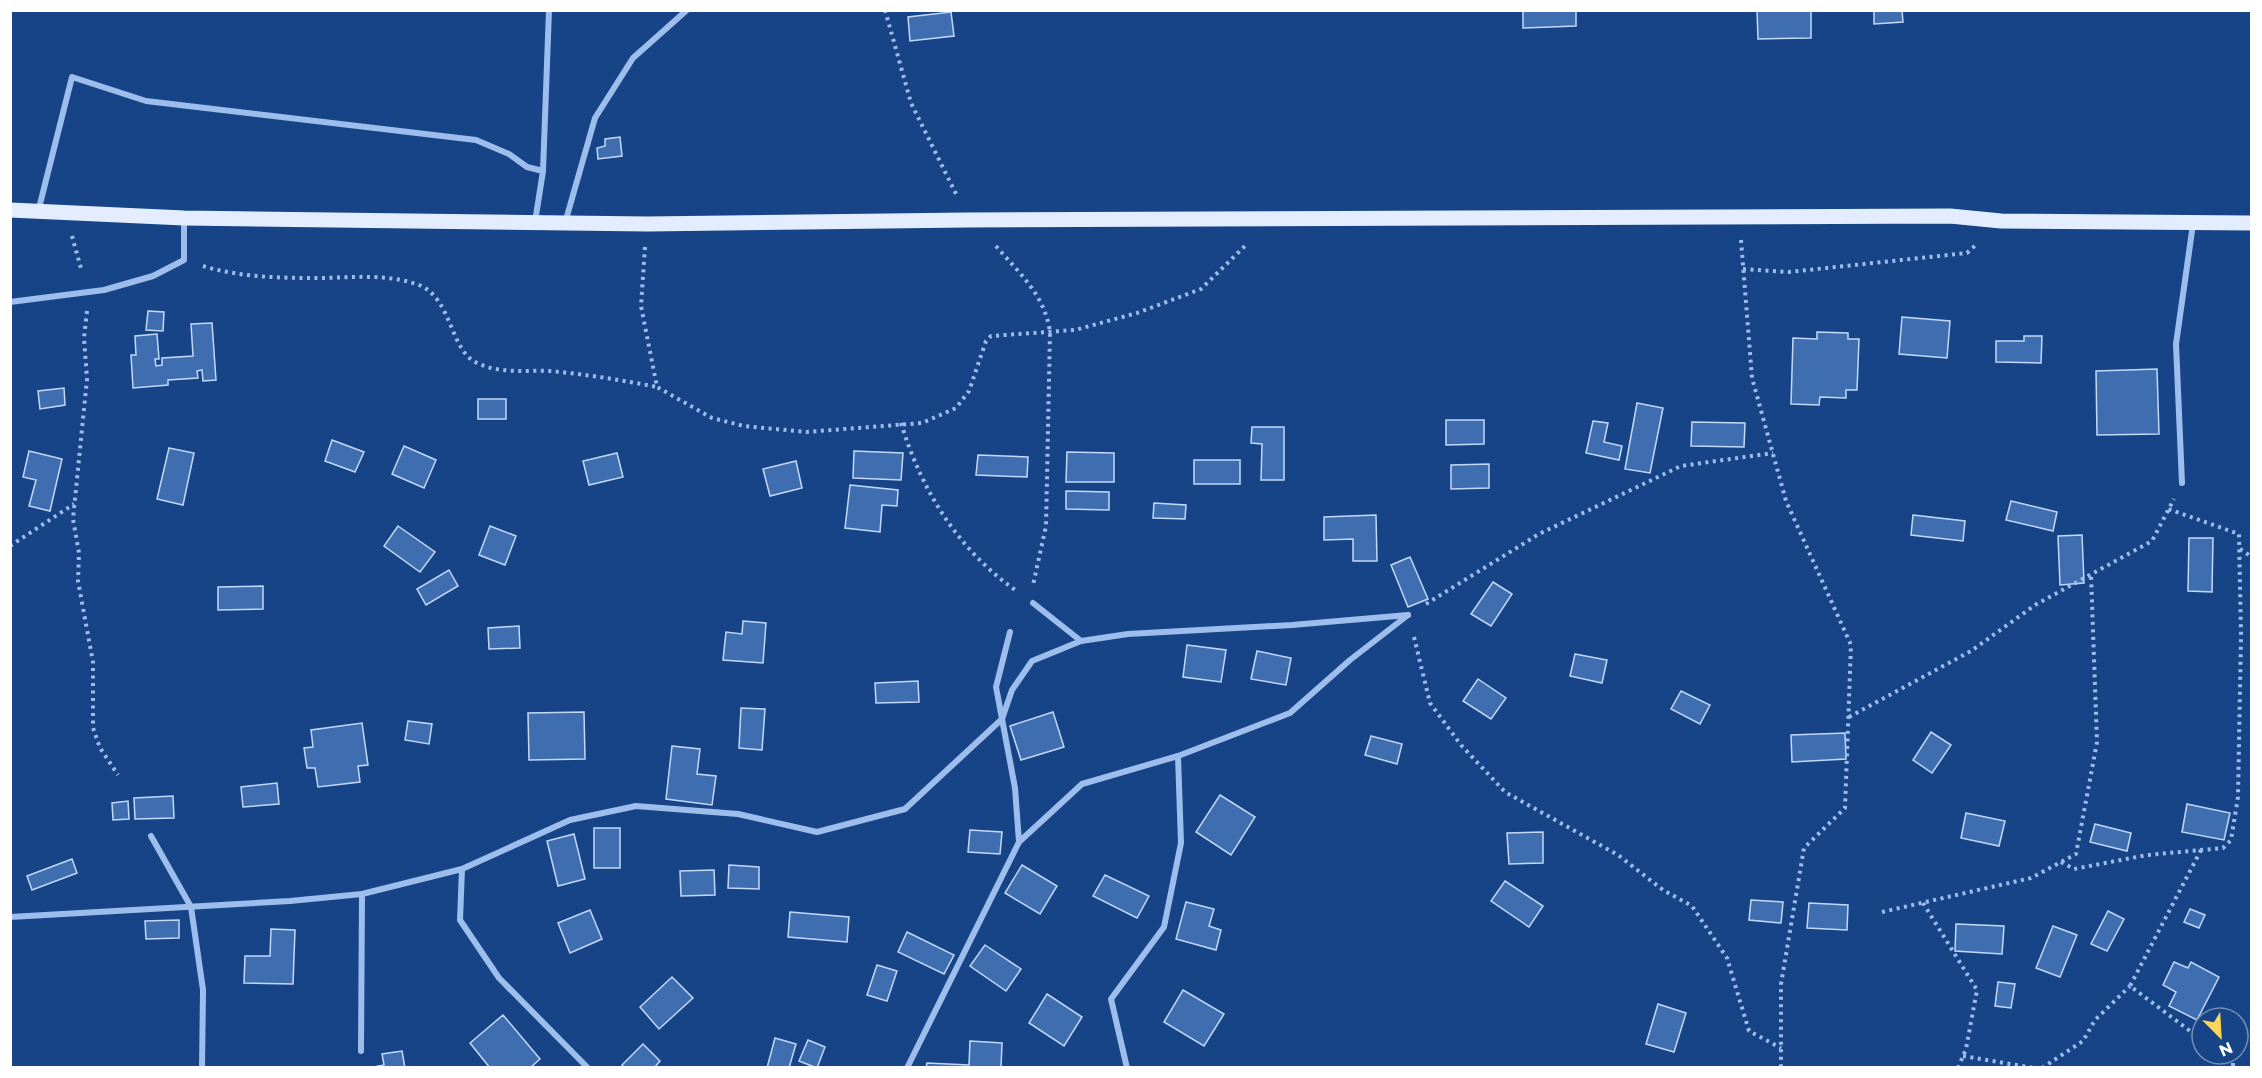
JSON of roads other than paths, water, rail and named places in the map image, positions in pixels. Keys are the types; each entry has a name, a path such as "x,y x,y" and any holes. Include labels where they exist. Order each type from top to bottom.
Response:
{"main road":[{"path":"10,210 184,218 647,224 968,220 1950,216 2001,221 2252,223"}],"street":[{"path":"535,223 543,171 549,10"},
{"path":"565,223 595,118 633,58 687,10"},
{"path":"38,212 72,77 146,100 476,140 509,153 527,167 543,171"},
{"path":"10,302 90,292 153,276 184,260 184,218"},
{"path":"2182,483 2176,344 2193,223"},
{"path":"1033,603 1081,641"},
{"path":"10,917 191,907 362,894 462,869 570,820 636,806 738,814 817,832 905,809 1002,719 1012,690 1032,661 1081,641 1128,634 1292,625 1408,615 1350,660 1290,713 1178,756 1082,784 1019,842 907,1068"},
{"path":"1010,632 996,687 1015,788 1019,842"},
{"path":"1126,1066 1111,999 1164,927 1181,843 1178,756"},
{"path":"151,836 191,907 203,990 202,1068"},
{"path":"462,869 460,920 499,978 588,1068"},
{"path":"361,1051 362,894"}]}
